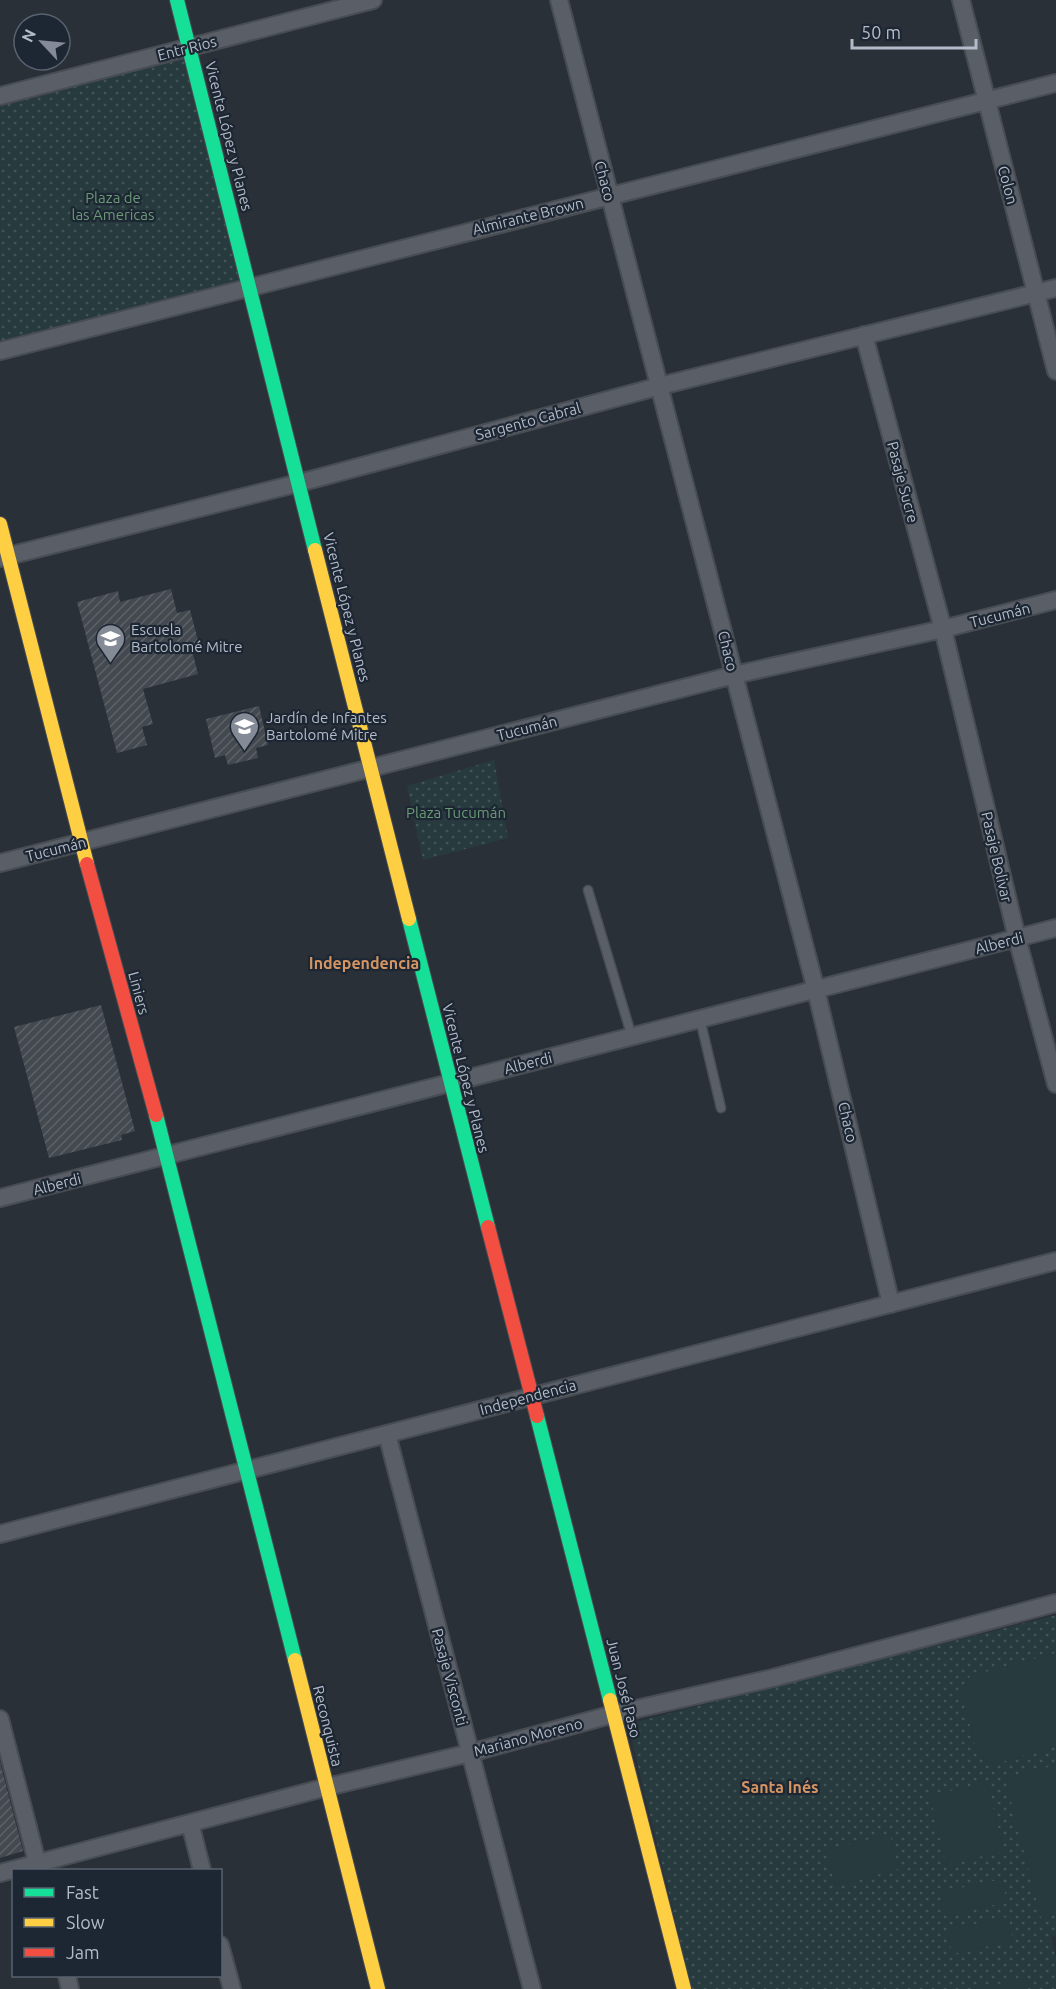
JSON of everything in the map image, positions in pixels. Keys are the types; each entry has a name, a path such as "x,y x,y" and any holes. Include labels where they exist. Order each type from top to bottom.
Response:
{"street":[{"name":"Vicente López y Planes","path":"177,0 450,1083 532,1396"},
{"name":"Entr Rios","path":"0,96 373,0"},
{"name":"Chaco","path":"558,0 816,990 891,1304"},
{"name":"Colon","path":"961,0 1056,371"},
{"name":"Almirante Brown","path":"0,351 1056,83"},
{"name":"Sargento Cabral","path":"4,557 298,483 660,386 1056,288"},
{"name":"Pasaje Sucre","path":"864,335 943,629"},
{"name":"Liniers","path":"0,524 4,557 166,1156 247,1470"},
{"name":"Tucumán","path":"0,863 734,675 943,629 1056,600"},
{"name":"Pasaje Bolivar","path":"943,629 1017,938 1056,1083"},
{"name":"Alberdi","path":"0,1198 1056,928"},
{"name":"Independencia","path":"0,1534 1056,1261"},
{"name":"Juan José Paso","path":"532,1396 684,1989"},
{"name":"Pasaje Visconti","path":"387,1434 532,1989"},
{"name":"Reconquista","path":"247,1470 378,1989"},
{"name":"Mariano Moreno","path":"38,1867 190,1823 327,1787 470,1753 614,1714 773,1678 1056,1603"},
{"path":"0,1719 38,1867"},
{"path":"190,1823 202,1869"},
{"path":"222,1952 232,1989"}],"lane":[{"path":"588,890 632,1037"},
{"path":"700,1019 720,1108"}],"green space":[{"name":"Plaza de las Americas","path":"190,47 249,288 0,351 0,96"},
{"name":"Plaza Tucumán","path":"494,760 508,838 423,860 407,786"},
{"path":"1056,1615 1056,1936 1051,1937 1056,1958 1056,1989 692,1989 628,1724"},
{"path":"1056,1653 1056,1746 995,1764 978,1757 961,1692 970,1676"},
{"path":"1056,1765 1056,1914 1041,1918 1005,1778"},
{"path":"987,1782 1004,1851 946,1865 930,1796"},
{"path":"890,1834 899,1869 835,1886 826,1850"},
{"path":"1002,1879 1007,1902 946,1916 941,1892"},
{"path":"1008,1917 1013,1941 952,1954 947,1930"},
{"path":"1026,1978 1028,1989 975,1989"}],"building":[{"path":"171,589 177,613 190,610 200,648 192,650 198,674 143,689 153,724 142,727 147,745 117,753 77,602 118,591 120,602"},
{"path":"259,706 268,745 256,748 258,758 228,765 225,755 215,758 206,719"},
{"path":"101,1005 135,1131 121,1135 122,1140 49,1158 14,1027"},
{"path":"0,1762 23,1851 0,1858"}],"traffic: fast":[{"path":"177,0 315,550"},
{"path":"409,919 488,1227"},
{"path":"156,1115 295,1660"},
{"path":"537,1416 610,1700"}],"traffic: slow":[{"path":"0,524 87,864"},
{"path":"315,550 409,919"},
{"path":"295,1660 378,1989"},
{"path":"610,1700 684,1989"}],"traffic: jam":[{"path":"87,864 156,1115"},
{"path":"488,1227 537,1416"}],"place":[{"name":"Escuela Bartolomé Mitre","path":"110,664"},
{"name":"Jardín de Infantes Bartolomé Mitre","path":"245,752"}],"district":[{"name":"Independencia","path":"364,963"},
{"name":"Santa Inés","path":"780,1787"}]}
